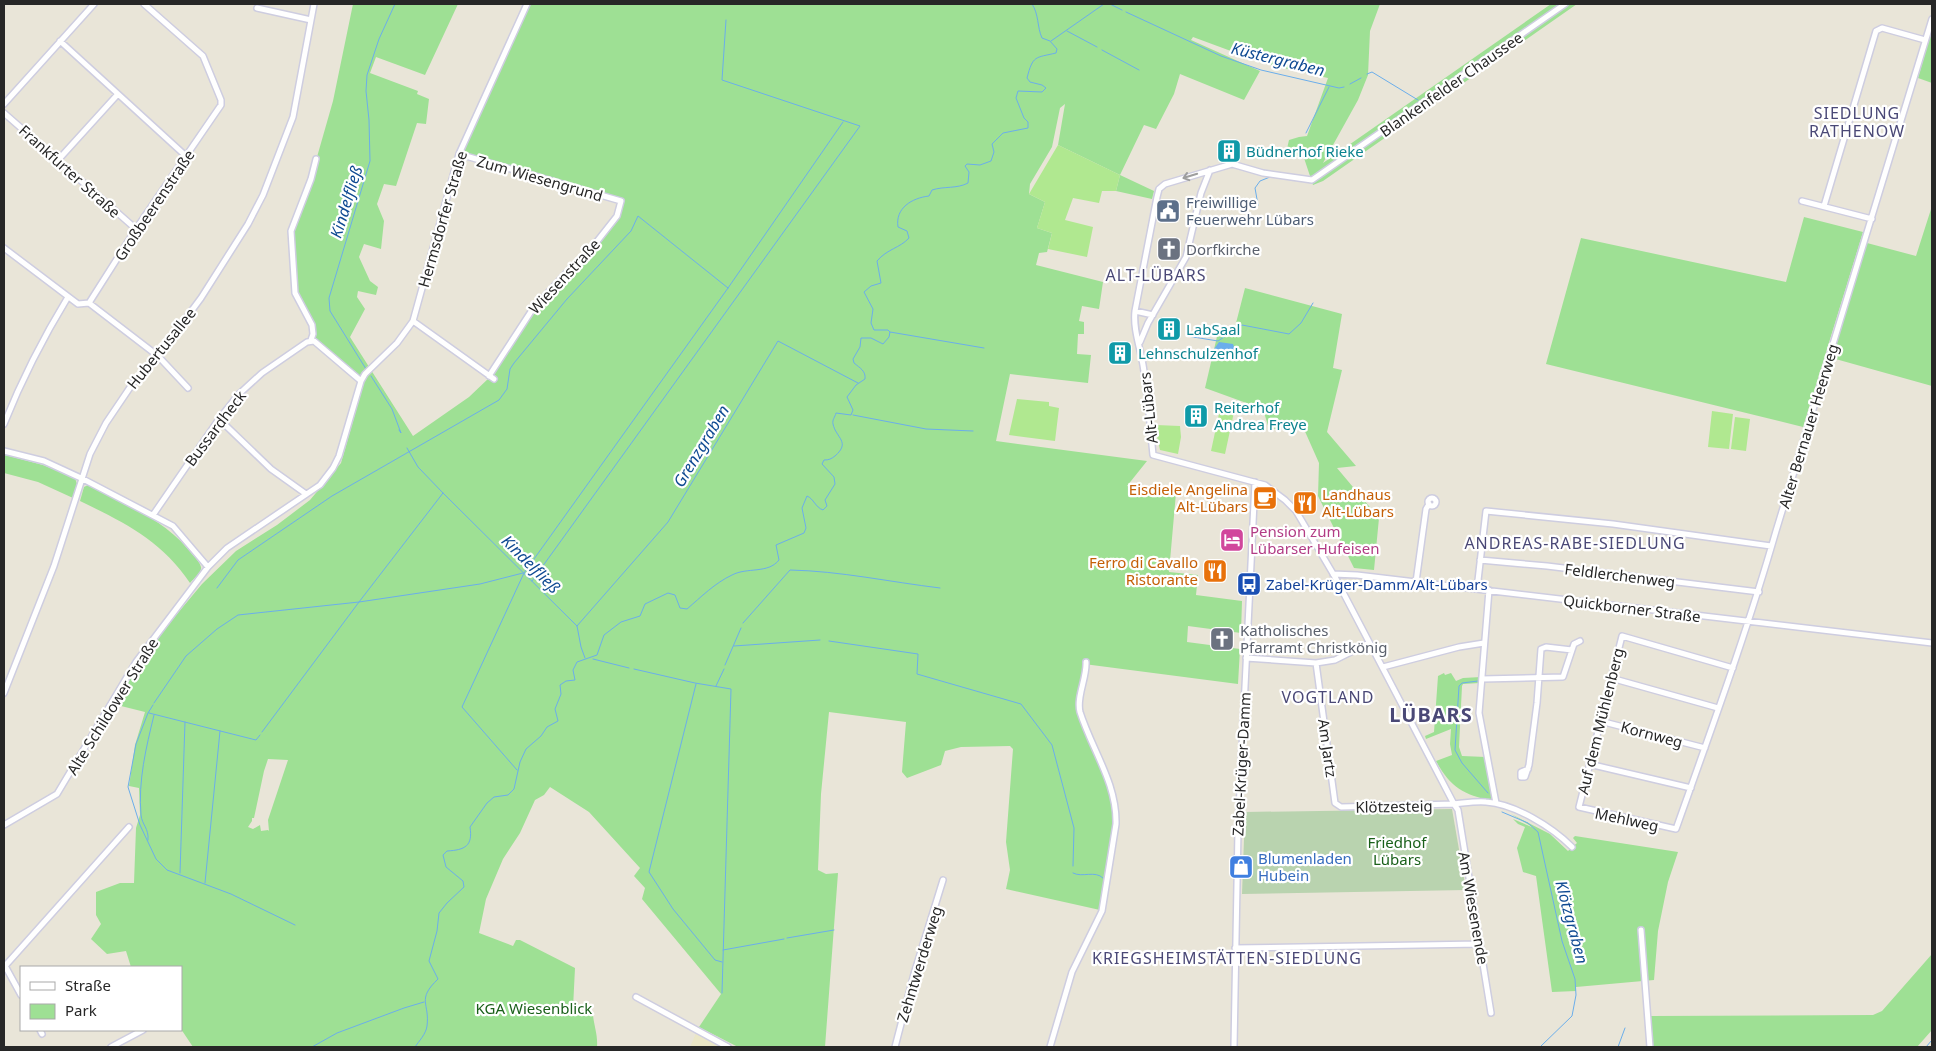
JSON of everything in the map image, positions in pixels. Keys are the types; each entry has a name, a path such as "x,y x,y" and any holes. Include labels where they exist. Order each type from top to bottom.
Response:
{"street":[{"path":"4,104 94,4"},
{"name":"Großbeerenstraße","path":"89,303 136,229 220,109 220,100 203,56 144,4"},
{"name":"Hubertusallee","path":"4,693 54,566 90,454 110,416 133,383 158,356 201,298 248,224 263,195 293,117 314,4"},
{"name":"Hermsdorfer Straße","path":"368,371 396,343 413,321 459,154 527,4"},
{"name":"Blankenfelder Chaussee","path":"1312,180 1565,4"},
{"path":"257,8 311,20"},
{"name":"Alter Bernauer Heerweg","path":"1676,830 1759,592 1932,19"},
{"path":"1824,206 1876,31 1882,28 1925,40"},
{"path":"60,41 187,156"},
{"path":"59,160 118,94"},
{"name":"Frankfurter Straße","path":"4,113 136,229"},
{"name":"Zum Wiesengrund","path":"459,154 621,201"},
{"path":"316,159 311,179 291,231 295,293 312,325 313,334 311,340 317,343 360,381"},
{"name":"Alt-Lübars","path":"1312,180 1263,173 1232,164 1165,184 1159,190 1134,324 1140,343 1148,392 1153,454 1255,482 1273,490 1296,511 1333,574 1383,667"},
{"path":"1140,343 1153,315 1186,257 1201,194 1210,170"},
{"name":"Wiesenstraße","path":"413,321 492,378 532,310 569,270 576,268 617,216 621,201"},
{"path":"1802,201 1872,219"},
{"path":"4,248 78,304 89,303 158,356 188,388"},
{"path":"4,424 21,381 45,334 68,297"},
{"path":"1135,311 1153,315"},
{"name":"Bussardheck","path":"153,515 219,419 239,394 262,373 311,340"},
{"name":"Alte Schildower Straße","path":"4,825 57,794 136,662 208,567 227,548 320,485 336,463 360,381 368,371"},
{"path":"219,419 271,469 306,494"},
{"path":"4,451 39,459 153,515 172,526 208,567"},
{"name":"Zabel-Krüger-Damm","path":"1234,1047 1239,784 1255,482"},
{"path":"1416,582 1428,504"},
{"path":"1477,589 1486,511 1620,525 1772,546"},
{"name":"Feldlerchenweg","path":"1480,560 1547,566 1759,592"},
{"name":"Quickborner Straße","path":"1333,574 1338,573 1489,590 1932,643"},
{"path":"1489,590 1480,713 1496,803 1550,827 1572,847"},
{"name":"Auf dem Mühlenberg","path":"1579,807 1622,636 1733,668"},
{"path":"1482,679 1513,680 1563,677 1574,644 1580,641"},
{"path":"1246,658 1316,663 1335,660 1369,643"},
{"path":"1383,667 1459,647 1484,643"},
{"path":"1528,770 1536,714 1541,649 1572,650"},
{"path":"1050,1047 1072,972 1102,911 1116,824 1116,811 1112,793 1079,709 1086,662"},
{"name":"Am Jartz","path":"1316,663 1335,803"},
{"name":"Am Wiesenende","path":"1383,667 1458,810 1491,1013"},
{"path":"1611,678 1718,708"},
{"name":"Kornweg","path":"1600,721 1705,748"},
{"path":"1589,764 1691,788"},
{"name":"Klötzesteig","path":"1335,803 1341,808 1496,803"},
{"name":"Mehlweg","path":"1579,807 1676,830"},
{"path":"20,993 4,965 129,827"},
{"name":"Zehntwerderweg","path":"895,1047 914,974 943,880"},
{"path":"1641,930 1650,1047"},
{"path":"1235,948 1480,944"},
{"path":"636,997 728,1047"},
{"path":"111,1047 141,1031"}],"shaded area":[{"path":"696,1033 724,1047 690,1047"}],"green space":[{"name":"KGA Wiesenblick","path":"353,4 458,4 425,75 376,57 370,73 418,91 417,94 429,99 426,124 417,123 396,186 384,184 377,204 384,221 381,249 364,244 359,257 370,281 378,287 376,295 358,291 357,297 365,309 350,337 413,436 469,397 490,377 545,297 569,271 576,270 619,216 622,203 459,154 527,4 1380,4 1370,31 1368,75 1358,100 1323,163 1551,4 1577,4 1323,181 1313,185 1304,158 1286,153 1289,140 1307,136 1328,78 1266,64 1193,37 1191,40 1260,71 1244,100 1180,74 1174,94 1156,129 1144,125 1120,175 1058,145 1065,104 1060,108 1052,147 1030,184 1029,194 1045,202 1037,228 1052,233 1047,252 1039,253 1036,265 1103,282 1099,309 1082,306 1079,321 1084,322 1084,334 1078,334 1077,354 1091,355 1088,383 1010,374 996,441 1147,461 1127,486 1176,493 1169,572 1198,575 1196,595 1242,601 1241,633 1188,626 1187,642 1240,649 1238,684 1084,664 1078,712 1111,793 1115,810 1100,910 1006,889 1010,870 1006,842 1013,749 1010,746 961,747 945,751 941,765 907,778 902,772 906,722 829,712 821,794 818,870 826,874 838,873 825,1047 738,1047 699,1027 721,994 642,899 645,888 634,876 640,868 589,812 550,787 544,795 535,800 520,833 503,859 486,899 479,933 513,946 516,940 520,940 575,968 573,1008 593,1015 597,1047 193,1047 182,1030 182,966 131,966 126,951 107,954 91,939 101,924 96,915 96,892 120,883 134,883 136,828 140,815 139,788 129,786 135,745 145,712 113,704 167,626 202,584 236,551 277,525 310,500 341,463 365,379 349,369 315,339 311,316 296,290 293,230 333,101","holes":["268,759 288,760 268,820 269,831 261,831 260,825 253,829 248,827 252,818 254,818"]},
{"path":"1932,29 1932,83 1918,78"},
{"path":"1058,145 1120,175 1116,191 1102,191 1099,203 1073,198 1065,220 1093,227 1087,257 1048,249 1052,233 1037,228 1045,202 1029,194"},
{"path":"1120,175 1154,191 1152,199 1116,191"},
{"path":"1932,206 1932,386 1832,358 1867,243 1916,256"},
{"path":"1804,217 1863,232 1803,427 1546,364 1581,238 1786,282"},
{"path":"1245,288 1342,314 1333,368 1342,370 1327,432 1356,466 1337,468 1379,518 1374,570 1354,568 1318,496 1319,463 1303,427 1269,429 1263,409 1205,388 1219,328 1235,327"},
{"path":"1017,399 1049,402 1049,406 1059,408 1055,441 1009,435"},
{"path":"1220,409 1234,412 1225,454 1211,451"},
{"path":"1712,411 1733,414 1729,449 1708,447"},
{"path":"1735,417 1750,419 1746,451 1731,449"},
{"path":"1156,425 1180,426 1181,437 1178,454 1160,450"},
{"path":"5,455 43,465 75,478 77,484 73,498 38,482 4,473"},
{"path":"88,485 145,514 171,532 198,561 201,567 199,573 190,583 167,555 141,534 80,501 84,487"},
{"path":"1444,673 1445,675 1451,673 1456,681 1463,678 1481,677 1480,683 1463,684 1462,686 1459,747 1462,756 1486,757 1492,801 1473,796 1459,789 1447,778 1436,761 1452,755 1450,744 1451,729 1426,739 1425,736 1434,732 1438,676"},
{"name":"Friedhof Lübars","path":"1452,809 1466,890 1242,894 1245,812"},
{"path":"1511,814 1550,834 1568,851 1577,843 1573,838 1575,836 1678,852 1668,882 1658,931 1654,980 1576,987 1576,991 1552,992 1536,876 1523,872 1517,848 1525,827 1513,819 1534,828"},
{"path":"1932,954 1932,1030 1917,1047 1653,1047 1651,1016 1873,1015 1882,1011"}],"water":[{"path":"1219,342 1233,344 1235,350 1232,354 1226,351 1220,355 1214,349"}],"waterway":[{"name":"Kindelfließ","path":"366,369 330,311 329,298 370,161 366,91 367,75 379,39 395,4"},
{"path":"415,1047 424,1035 427,1026 425,1002 427,992 438,979 429,961 437,931 439,913 464,887 463,881 446,867 443,855 447,851 466,846 470,839 470,827 487,803 494,797 508,795 514,789 520,762 526,749 541,736 547,727 558,721 555,709 561,694 560,685 566,681 575,680 573,670 577,662 597,655 604,635 621,622 640,616 645,604 668,593 675,595 680,608 687,609 726,578 744,571 763,569 774,564 779,560 776,545 804,533 806,528 802,508 807,496 820,509 823,510 827,506 825,500 835,484 834,477 822,464 824,460 835,456 842,447 833,420 836,413 851,415 853,410 847,397 856,385 865,379 864,372 854,363 853,359 860,347 861,338 871,338 883,344 889,337 890,332 888,330 874,330 871,323 873,309 864,292 871,286 881,283 877,261 909,238 907,231 898,227 899,214 902,209 917,199 929,196 932,190 968,183 969,172 965,166 967,164 980,165 991,161 994,152 992,144 1003,133 1028,128 1028,122 1024,118 1016,98 1018,91 1042,92 1046,88 1030,82 1027,78 1033,61 1039,57 1056,53 1057,49 1050,41 1042,38 1036,12 1032,4"},
{"path":"1051,41 1104,4"},
{"name":"Küstergraben","path":"1110,4 1122,10"},
{"name":"Küstergraben","path":"1126,12 1221,56 1261,70 1339,88 1344,87"},
{"path":"532,581 860,126 722,80 726,20"},
{"path":"1067,31 1097,47"},
{"path":"1102,50 1139,70"},
{"name":"Küstergraben","path":"1367,74 1372,72 1418,100"},
{"name":"Küstergraben","path":"1350,84 1361,78"},
{"path":"1306,133 1329,87"},
{"path":"517,770 462,707 524,573 728,288 843,122"},
{"path":"1258,205 1255,188 1260,181 1270,177"},
{"path":"217,588 238,560 332,496 499,400 507,389 510,369 514,363 567,299 631,231 638,216 728,288"},
{"path":"1187,336 1218,341 1242,325 1289,334 1301,323 1313,303"},
{"path":"890,332 984,348"},
{"name":"Grenzgraben","path":"577,626 668,522 778,341 858,383"},
{"name":"Kindelfließ","path":"371,376 392,409 401,433 399,430"},
{"path":"853,415 926,429 973,431"},
{"name":"Kindelfließ","path":"407,448 418,467 577,626 585,658"},
{"path":"262,732 443,493"},
{"path":"743,623 790,570 846,575 940,588"},
{"path":"154,703 186,656 217,629 238,615 359,602 480,584 523,573"},
{"path":"725,665 741,628"},
{"path":"734,646 820,640"},
{"path":"829,641 918,654 917,674 1021,704 1052,745 1074,828 1073,866"},
{"path":"593,659 629,668"},
{"path":"634,669 731,689 722,993"},
{"path":"716,686 724,669"},
{"name":"Klötzgraben","path":"1478,681 1462,683 1459,686 1455,750 1462,763 1488,793"},
{"path":"696,684 649,872 673,909 715,960 722,962"},
{"path":"153,705 136,744 128,787 140,825 156,859 167,870 231,894 295,925"},
{"path":"149,713 256,740 260,735"},
{"path":"148,840 141,815 140,802 146,752 154,715"},
{"path":"180,873 185,722"},
{"path":"205,883 220,731"},
{"name":"Klötzgraben","path":"1502,812 1528,823 1538,832 1562,941 1575,979 1576,995 1572,1016 1540,1047"},
{"path":"1073,873 1080,875 1092,874 1103,878"},
{"path":"787,938 834,930"},
{"path":"723,950 784,939"},
{"path":"312,1047 337,1033 424,1002"},
{"name":"Klötzgraben","path":"1618,1047 1625,1028"},
{"path":"1926,1047 1932,1040"}],"place":[{"name":"Büdnerhof Rieke","path":"1229,151"},
{"name":"Freiwillige Feuerwehr Lübars","path":"1168,211"},
{"name":"Dorfkirche","path":"1169,249"},
{"name":"LabSaal","path":"1169,329"},
{"name":"Lehnschulzenhof","path":"1120,353"},
{"name":"Reiterhof Andrea Freye","path":"1196,416"},
{"name":"Eisdiele Angelina Alt-Lübars","path":"1265,498"},
{"name":"Landhaus Alt-Lübars","path":"1305,503"},
{"name":"Pension zum Lübarser Hufeisen","path":"1232,540"},
{"name":"Ferro di Cavallo Ristorante","path":"1215,571"},
{"name":"Zabel-Krüger-Damm/Alt-Lübars","path":"1249,584"},
{"name":"Katholisches Pfarramt Christkönig","path":"1222,639"},
{"name":"Blumenladen Hubein","path":"1241,867"}],"district":[{"name":"SIEDLUNG RATHENOW","path":"1857,122"},
{"name":"ALT-LÜBARS","path":"1156,275"},
{"name":"ANDREAS-RABE-SIEDLUNG","path":"1575,543"},
{"name":"VOGTLAND","path":"1328,697"},
{"name":"LÜBARS","path":"1431,714"},
{"name":"KRIEGSHEIMSTÄTTEN-SIEDLUNG","path":"1227,958"}]}
